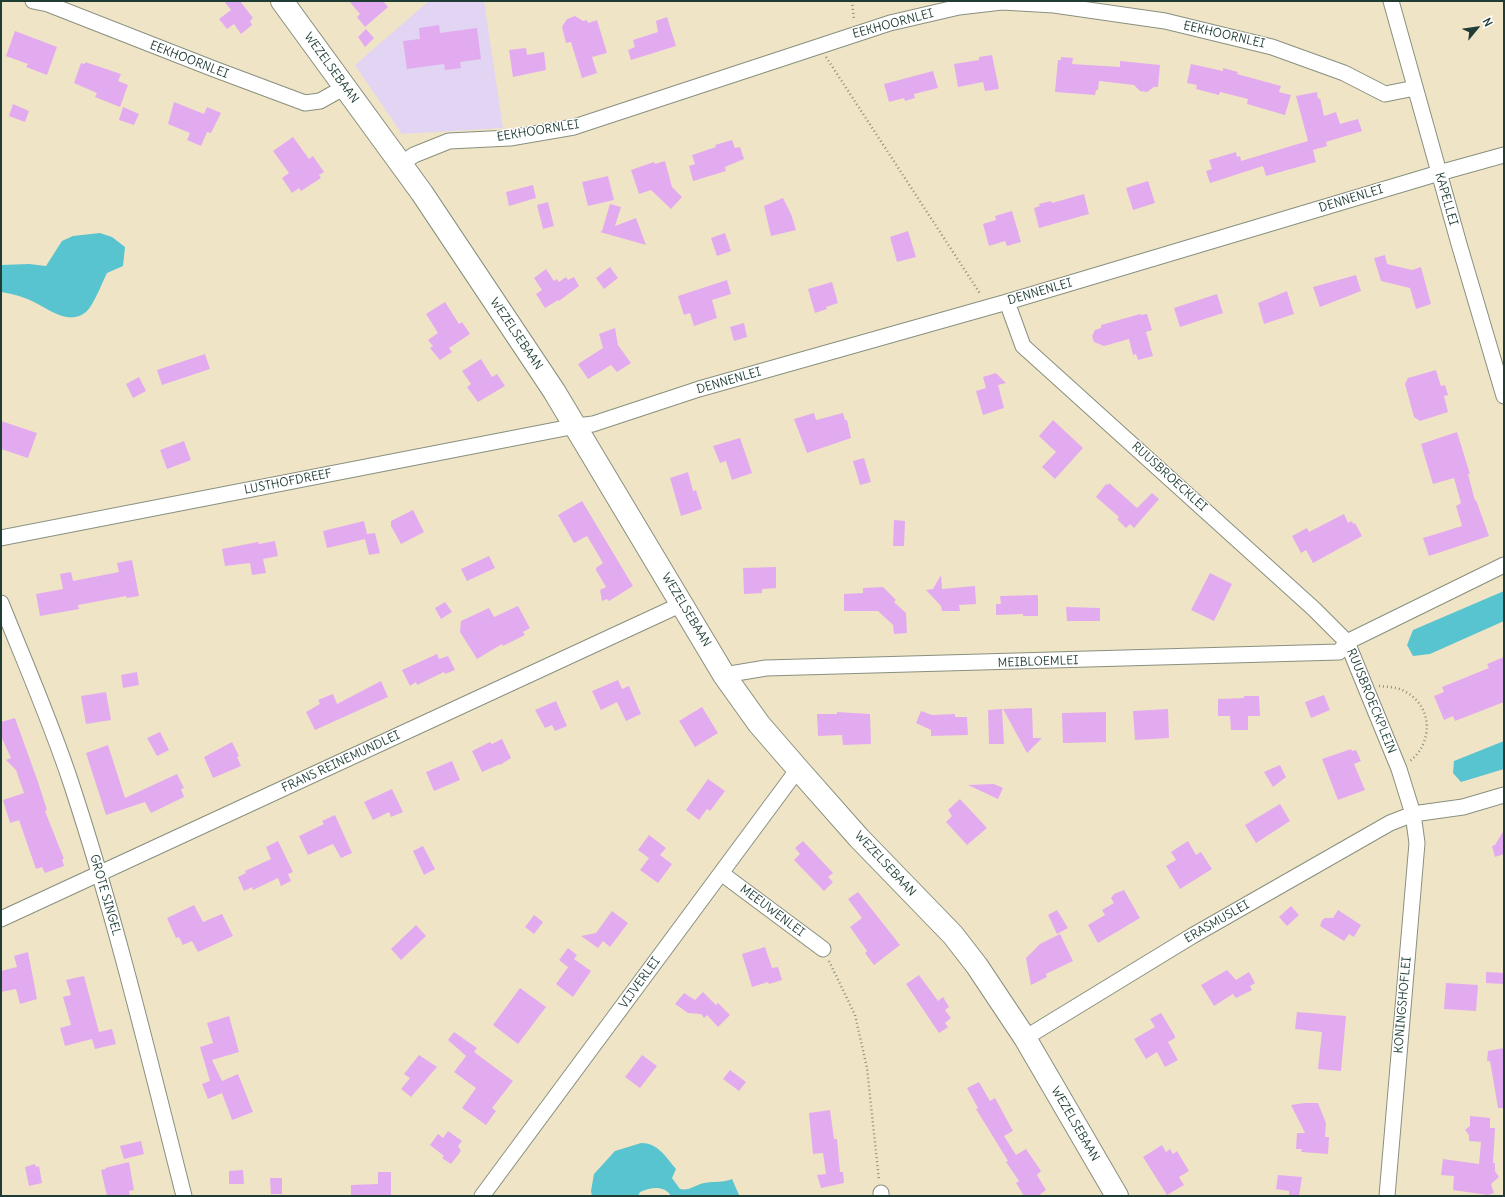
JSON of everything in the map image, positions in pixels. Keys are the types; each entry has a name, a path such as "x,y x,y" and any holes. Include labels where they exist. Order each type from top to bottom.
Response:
{"street":[{"name":"EEKHOORNLEI","path":"33,1 48,4 214,70 305,103 320,101 345,87"},
{"name":"WEZELSEBAAN","path":"282,1 401,164 537,364 576,426 724,674 759,724 864,843 953,935 977,966 1025,1038 1117,1196"},
{"name":"KAPELLEI","path":"1391,1 1504,396"},
{"name":"EEKHOORNLEI","path":"401,164 414,155 449,141 510,138 574,127 818,45 890,23 959,7 1002,2 1054,5 1165,21 1272,47 1344,74 1385,94 1415,88"},
{"name":"DENNENLEI","path":"576,426 593,424 699,389 988,306 1007,302 1439,173 1504,156"},
{"name":"RUUSBROECKLEI","path":"1007,302 1023,346 1302,599 1347,642"},
{"name":"LUSTHOFDREEF","path":"1,538 576,426"},
{"name":"RUUSBROECKPLEIN","path":"1413,814 1399,769 1347,642 1504,566"},
{"name":"GROTE SINGEL","path":"1,603 71,782 100,874 124,961 184,1196"},
{"name":"FRANS REINEMUNDLEI","path":"1,920 682,604"},
{"name":"MEIBLOEMLEI","path":"724,674 766,668 1339,652 1347,642"},
{"name":"VIJVERLEI","path":"482,1196 798,769"},
{"path":"1413,814 1463,807 1504,795"},
{"name":"ERASMUSLEI","path":"1025,1038 1192,936 1390,823 1413,814"},
{"name":"KONINGSHOFLEI","path":"1387,1196 1417,844 1413,814"},
{"name":"MEEUWENLEI","path":"721,873 824,949"}],"path":[{"path":"852,1 855,34"},
{"path":"818,45 988,306"},
{"path":"1365,688 1379,686 1393,687 1406,691 1417,700 1424,712 1426,740 1420,752 1399,769"},
{"path":"824,949 855,1015 867,1068 881,1195"}],"shaded area":[{"path":"429,1 484,1 503,128 402,134 355,65"}],"water":[{"path":"100,233 112,237 125,247 123,266 107,273 92,304 87,311 81,315 74,317 61,316 28,299 1,292 1,265 29,264 46,266 62,241 73,236"},
{"path":"1504,591 1504,621 1430,654 1413,656 1407,645 1413,630"},
{"path":"1504,741 1504,769 1461,782 1453,773 1454,761"},
{"path":"641,1143 652,1145 665,1155 676,1169 672,1178 680,1189 690,1189 704,1183 732,1179 739,1195 671,1196 665,1190 653,1188 640,1192 638,1196 592,1196 591,1191 594,1174 615,1151"}],"building":[{"path":"224,1 240,1 253,18 250,21 252,25 241,34 234,24 227,29 219,19 231,10"},
{"path":"349,1 383,1 388,7 365,27 357,17 360,14"},
{"path":"575,16 583,21 587,20 588,23 597,20 607,53 592,57 597,73 582,78 571,42 566,43 562,27 567,19"},
{"path":"667,17 676,46 631,60 628,50 635,47 633,40 658,32 656,21"},
{"path":"439,25 440,33 477,28 481,59 460,62 461,68 445,70 444,64 407,69 403,41 420,39 419,28"},
{"path":"366,29 374,38 365,47 358,37"},
{"path":"15,31 57,47 47,75 26,67 28,64 6,56"},
{"path":"526,48 527,55 544,52 546,70 513,77 509,50"},
{"path":"992,55 999,89 985,91 983,82 958,87 954,64 979,60 979,57"},
{"path":"1061,57 1073,58 1072,64 1120,67 1120,61 1160,65 1158,87 1154,87 1147,92 1140,91 1134,85 1099,81 1098,90 1096,90 1095,95 1055,92 1058,60 1061,60"},
{"path":"85,62 121,74 118,81 128,85 120,107 95,97 97,93 74,83 81,63 85,64"},
{"path":"1191,64 1223,71 1223,68 1238,72 1237,74 1281,86 1279,92 1291,95 1285,115 1247,104 1248,99 1220,92 1219,95 1196,89 1197,85 1187,83"},
{"path":"933,71 938,88 914,94 915,98 905,101 904,98 889,102 884,84"},
{"path":"1317,92 1324,116 1336,112 1340,124 1358,119 1362,131 1326,142 1327,146 1313,150 1316,162 1266,176 1263,166 1210,183 1206,171 1212,169 1209,160 1236,152 1237,157 1240,156 1241,161 1308,141 1296,96"},
{"path":"174,102 204,114 207,107 221,113 211,133 207,132 201,146 187,140 190,133 168,124"},
{"path":"13,104 29,111 25,122 9,116"},
{"path":"123,107 139,114 134,125 119,120"},
{"path":"293,137 309,159 313,156 324,172 319,175 321,178 301,191 299,188 292,193 282,178 289,173 273,151"},
{"path":"732,140 735,148 740,147 744,159 725,167 726,171 693,181 689,166 695,164 692,155 716,147 715,145"},
{"path":"665,161 672,187 682,197 671,209 651,190 639,194 631,170 654,162 655,164"},
{"path":"608,176 614,200 588,206 582,182"},
{"path":"1148,181 1155,203 1133,210 1126,188"},
{"path":"533,185 536,198 509,206 506,192"},
{"path":"1084,194 1089,214 1039,228 1034,208 1040,206 1039,204 1051,201 1052,203"},
{"path":"783,198 791,214 796,230 771,236 764,206"},
{"path":"548,202 554,226 543,229 537,205"},
{"path":"610,204 621,207 615,226 636,218 646,245 600,232 602,231"},
{"path":"1012,211 1021,242 1007,246 1005,241 989,246 983,224 996,220 995,216"},
{"path":"908,231 916,257 897,262 890,237"},
{"path":"725,233 731,251 717,256 711,238"},
{"path":"1385,255 1387,264 1412,270 1421,267 1431,304 1416,309 1410,288 1381,281 1374,258"},
{"path":"610,267 618,278 604,289 596,278"},
{"path":"546,269 554,281 557,279 559,282 566,277 568,280 574,277 579,286 559,301 558,300 545,308 536,294 542,290 534,278"},
{"path":"1356,275 1361,291 1320,307 1313,287"},
{"path":"727,280 731,294 712,300 717,318 694,326 690,313 684,315 678,296"},
{"path":"832,282 838,303 815,313 808,289"},
{"path":"1287,291 1294,314 1264,324 1258,303"},
{"path":"1217,294 1223,313 1180,327 1174,308"},
{"path":"445,302 459,324 462,322 470,334 449,348 452,352 440,360 430,348 433,346 428,340 438,333 426,314"},
{"path":"1140,314 1147,314 1152,330 1146,332 1153,356 1138,360 1136,354 1133,355 1129,339 1104,346 1094,342 1092,336 1095,330 1101,328 1101,325"},
{"path":"744,323 747,337 734,341 730,327"},
{"path":"615,328 618,345 631,363 617,372 611,365 588,379 578,364 603,348 599,334"},
{"path":"205,354 210,369 162,385 157,370"},
{"path":"481,359 492,377 497,374 505,386 478,402 467,387 471,384 462,371"},
{"path":"1436,370 1441,386 1445,385 1448,395 1444,396 1448,412 1420,421 1414,417 1405,384 1408,378"},
{"path":"996,373 1006,383 998,385 1004,408 983,415 976,391 986,388 983,377"},
{"path":"139,377 146,391 133,398 126,384"},
{"path":"814,413 816,420 843,413 845,420 847,420 851,438 807,453 794,419"},
{"path":"1053,420 1083,448 1055,479 1042,467 1056,452 1039,436"},
{"path":"1,421 37,433 28,458 1,449"},
{"path":"1457,432 1470,474 1468,474 1475,501 1476,500 1489,536 1429,556 1423,538 1462,526 1456,506 1461,503 1454,478 1433,484 1421,444"},
{"path":"740,438 752,473 732,480 726,461 720,463 713,446"},
{"path":"184,441 191,460 167,469 160,450"},
{"path":"864,458 871,482 860,485 853,461"},
{"path":"688,472 693,491 696,490 702,509 681,516 670,478"},
{"path":"1109,483 1137,508 1152,493 1159,499 1134,528 1130,524 1126,528 1117,519 1119,517 1096,497 1106,484 1108,485"},
{"path":"582,501 633,586 609,601 607,599 602,601 600,590 606,587 596,568 603,563 587,536 574,543 558,515"},
{"path":"413,510 424,532 401,544 391,526 391,521"},
{"path":"1344,514 1348,523 1352,521 1353,524 1355,523 1362,536 1313,563 1306,550 1301,553 1292,536 1307,528 1309,532"},
{"path":"894,520 905,521 904,546 893,546"},
{"path":"364,521 367,534 375,533 380,553 369,555 365,539 327,548 323,531"},
{"path":"275,541 278,556 263,559 266,573 252,575 250,563 225,566 222,549 258,542 259,544"},
{"path":"489,556 495,568 467,581 461,569"},
{"path":"132,560 139,596 127,598 126,596 78,605 79,609 40,616 36,594 63,589 60,574 71,572 73,581 119,572 117,563"},
{"path":"776,567 776,588 762,589 762,593 744,594 743,568"},
{"path":"1210,573 1232,584 1214,621 1191,610"},
{"path":"941,575 942,589 975,586 976,604 959,605 960,611 942,611 941,606 926,590 933,589"},
{"path":"883,587 896,600 894,602 906,613 907,633 894,634 893,625 878,611 844,611 844,594 863,593 863,588"},
{"path":"1038,595 1038,616 1023,616 1023,614 996,615 996,604 1001,604 1000,596"},
{"path":"445,602 452,612 441,619 435,608"},
{"path":"518,606 530,628 523,632 525,635 503,646 502,644 477,659 460,632 461,621 489,608 494,617"},
{"path":"1066,607 1100,608 1100,621 1067,621"},
{"path":"437,654 439,659 448,656 455,670 445,674 444,672 417,685 416,682 410,686 402,670"},
{"path":"1504,657 1504,702 1455,721 1453,716 1444,720 1434,696 1444,692 1442,687 1489,668 1487,664"},
{"path":"137,672 139,685 123,688 121,675"},
{"path":"618,680 622,689 629,686 641,714 626,721 617,702 601,710 592,691"},
{"path":"381,681 388,697 315,730 306,712 320,704 318,700 333,694 337,704"},
{"path":"106,692 111,720 86,724 81,696"},
{"path":"1324,695 1330,710 1311,718 1305,702"},
{"path":"1244,696 1259,696 1260,716 1248,716 1248,730 1231,730 1230,716 1218,716 1218,699 1244,698"},
{"path":"556,701 567,726 555,731 552,725 545,728 535,710"},
{"path":"702,707 718,733 695,747 679,721"},
{"path":"1032,708 1033,738 1042,738 1027,753 1003,709"},
{"path":"1002,709 1004,744 989,744 988,710"},
{"path":"1168,709 1169,738 1135,740 1133,711"},
{"path":"921,711 932,715 955,714 955,717 967,717 968,735 931,736 931,730 916,723"},
{"path":"837,712 870,714 871,744 843,745 842,735 818,736 817,714 837,714"},
{"path":"1106,712 1106,742 1063,743 1062,713"},
{"path":"15,718 38,782 47,810 45,811 64,859 62,859 64,866 45,873 42,867 36,869 19,820 10,823 3,800 24,793 16,770 6,760 11,758 1,736 1,722"},
{"path":"160,732 169,750 157,756 147,738"},
{"path":"502,739 511,758 500,765 482,772 472,751 490,742 492,744"},
{"path":"232,742 239,756 237,757 241,766 213,778 204,757"},
{"path":"108,745 125,798 177,774 184,788 181,789 184,797 151,813 145,802 106,815 86,753"},
{"path":"1351,749 1352,751 1356,750 1361,761 1354,764 1365,790 1338,800 1322,759"},
{"path":"452,761 460,780 434,791 426,772"},
{"path":"1280,765 1286,777 1273,787 1264,772"},
{"path":"708,779 725,791 710,811 707,809 699,820 686,810"},
{"path":"994,784 1003,788 998,799 968,785"},
{"path":"392,789 403,812 391,817 389,812 373,820 364,802"},
{"path":"960,799 987,828 967,845 946,822 952,816 948,810"},
{"path":"1280,804 1290,821 1256,843 1245,825"},
{"path":"335,815 352,853 341,858 333,844 308,855 299,836 324,824 322,821"},
{"path":"1504,830 1504,854 1495,857 1492,846 1495,845"},
{"path":"649,835 666,848 660,855 672,864 658,883 640,870 649,858 638,850"},
{"path":"278,841 293,872 288,874 291,881 281,886 278,878 253,890 252,887 244,891 238,877 246,873 245,871 271,859 266,847"},
{"path":"803,841 833,873 828,877 833,882 824,891 794,860 800,854 795,848"},
{"path":"1188,841 1196,855 1201,852 1212,869 1180,889 1166,866 1176,860 1171,852"},
{"path":"423,846 435,869 424,875 413,851"},
{"path":"1124,890 1140,918 1098,943 1088,925 1105,915 1102,910 1114,903 1111,898 1114,894"},
{"path":"858,892 900,945 874,965 865,953 867,951 850,927 862,918 848,899"},
{"path":"194,905 203,922 222,914 233,936 198,952 192,941 183,945 179,937 176,938 167,918"},
{"path":"1291,906 1299,915 1287,926 1279,917"},
{"path":"1057,910 1068,928 1057,934 1048,915"},
{"path":"1338,910 1361,925 1354,937 1349,934 1344,941 1320,926 1322,920 1325,918 1333,918"},
{"path":"612,911 628,923 610,947 603,941 598,948 581,936 596,933"},
{"path":"534,915 543,922 534,934 525,927"},
{"path":"416,925 426,936 401,960 391,949"},
{"path":"1060,934 1073,961 1046,974 1047,977 1031,985 1026,958 1040,944"},
{"path":"765,947 772,968 778,967 782,980 769,984 768,982 752,987 742,954"},
{"path":"568,948 577,955 568,967 559,960"},
{"path":"28,952 37,999 20,1004 16,989 1,992 1,971 17,967 14,956"},
{"path":"574,959 591,971 573,997 556,984"},
{"path":"1227,970 1236,980 1249,972 1255,983 1250,986 1252,990 1236,998 1233,994 1214,1006 1201,985"},
{"path":"1486,972 1504,973 1504,984 1486,983"},
{"path":"919,975 938,1001 943,997 949,1007 945,1010 951,1018 945,1023 948,1027 939,1033 906,984"},
{"path":"84,976 99,1032 112,1029 116,1044 95,1049 92,1039 65,1046 60,1028 71,1025 63,997 71,995 66,980"},
{"path":"1446,983 1478,985 1476,1011 1444,1009"},
{"path":"520,988 546,1007 518,1044 493,1025"},
{"path":"703,992 716,1005 718,1003 730,1015 718,1027 707,1015 704,1018 701,1014 688,1013 675,1004 684,993 695,1000"},
{"path":"1297,1012 1346,1016 1341,1071 1318,1069 1322,1032 1295,1029"},
{"path":"1161,1013 1175,1036 1175,1038 1168,1042 1178,1060 1165,1067 1157,1052 1146,1059 1134,1039 1155,1027 1150,1019"},
{"path":"229,1016 239,1052 212,1060 222,1081 238,1074 253,1112 232,1120 222,1093 208,1099 202,1084 210,1081 200,1047 213,1043 207,1023"},
{"path":"454,1032 477,1048 474,1052 513,1081 492,1108 496,1111 486,1125 462,1108 476,1088 454,1072 466,1056 448,1040"},
{"path":"1504,1048 1504,1108 1498,1108 1490,1061 1487,1061 1488,1051"},
{"path":"419,1055 437,1067 411,1097 401,1089 410,1078 404,1074"},
{"path":"642,1055 657,1066 640,1088 625,1077"},
{"path":"730,1070 746,1082 739,1091 723,1079"},
{"path":"979,1082 990,1101 995,1098 1013,1131 1004,1136 1016,1155 1026,1149 1041,1171 1037,1175 1046,1190 1038,1196 1024,1196 1016,1183 1019,1181 1006,1162 1008,1161 976,1109 978,1108 967,1088"},
{"path":"1318,1103 1326,1123 1325,1137 1329,1137 1328,1154 1301,1152 1302,1149 1296,1149 1297,1133 1305,1133 1291,1105"},
{"path":"830,1110 834,1139 837,1139 840,1172 843,1172 844,1183 821,1188 817,1175 826,1174 823,1153 813,1154 809,1113"},
{"path":"1470,1116 1490,1118 1490,1128 1495,1128 1493,1163 1495,1163 1495,1171 1499,1177 1491,1184 1494,1193 1488,1195 1453,1190 1454,1176 1441,1175 1443,1159 1479,1164 1481,1142 1469,1141 1469,1135 1465,1130 1470,1126"},
{"path":"448,1131 462,1141 458,1146 461,1151 451,1164 442,1158 444,1156 430,1145 438,1134 443,1138"},
{"path":"141,1141 144,1154 124,1159 120,1146"},
{"path":"1162,1145 1166,1152 1170,1149 1173,1154 1177,1151 1189,1171 1179,1177 1184,1185 1167,1195 1143,1157"},
{"path":"129,1162 134,1190 129,1191 130,1196 107,1196 101,1170"},
{"path":"35,1164 36,1167 39,1166 42,1183 29,1186 25,1167"},
{"path":"243,1170 244,1184 229,1184 229,1171"},
{"path":"378,1172 391,1172 391,1196 351,1196 351,1185 378,1184"},
{"path":"1278,1175 1302,1177 1299,1196 1289,1196 1289,1191 1276,1189"},
{"path":"270,1178 282,1178 282,1194 271,1194"}]}
